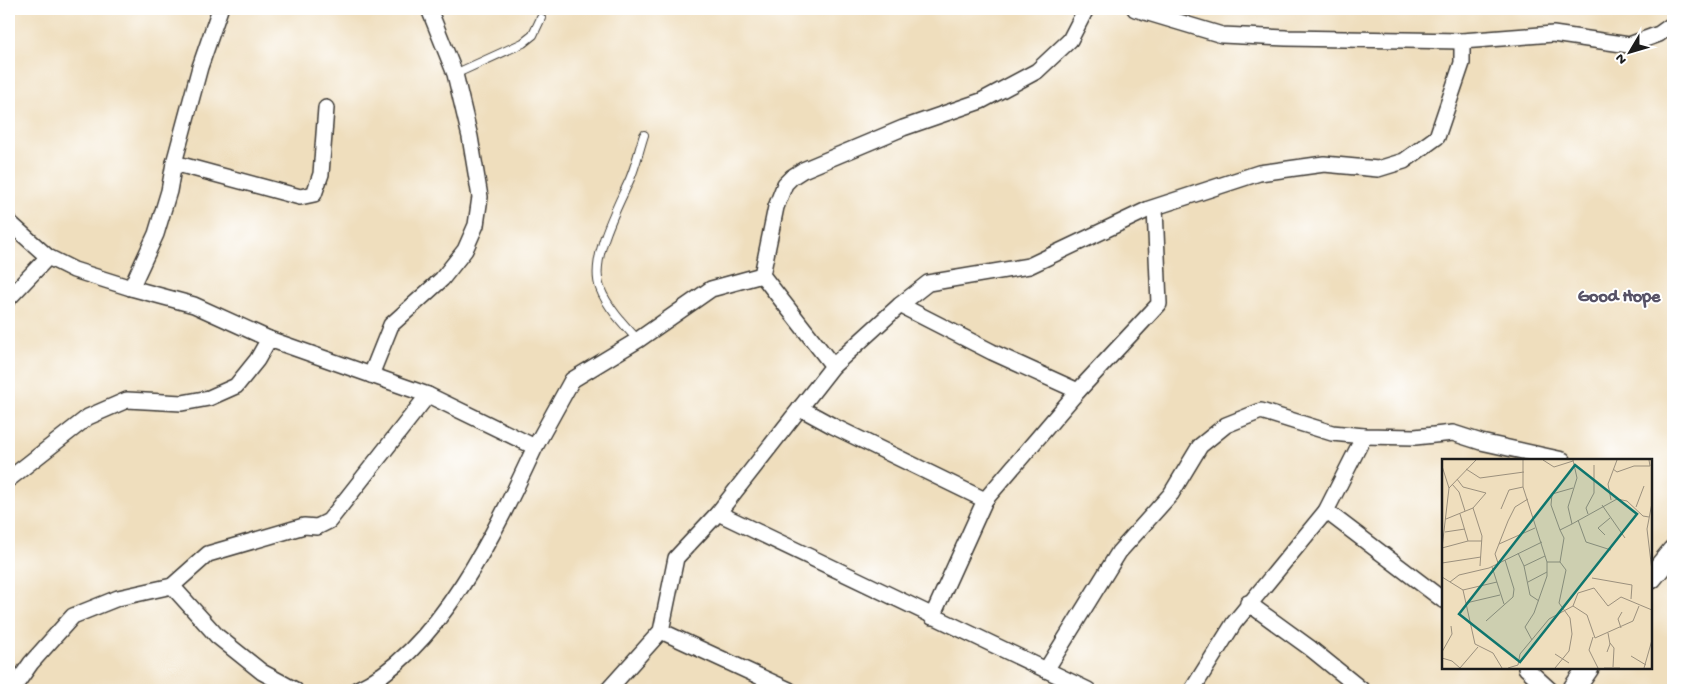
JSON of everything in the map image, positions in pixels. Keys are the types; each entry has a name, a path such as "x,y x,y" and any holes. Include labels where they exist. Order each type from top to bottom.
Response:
{"street":[{"path":"131,288 156,234 169,191 174,163 200,68 220,9"},
{"path":"371,375 391,325 442,280 465,250 476,225 480,198 470,137 455,74 429,9"},
{"path":"833,366 762,275 776,207 785,184 803,170 903,128 981,101 1036,71 1070,40 1086,9"},
{"path":"1135,9 1222,34 1462,41 1553,34 1629,45 1659,34 1673,24"},
{"path":"608,690 661,631 676,558 718,513 833,366 928,283 1028,266 1155,208 1259,173 1324,164 1378,169 1404,161 1437,137 1462,63 1462,41"},
{"path":"174,163 300,197 314,194 321,174 326,108"},
{"path":"932,617 984,500 1078,391 1159,304 1155,208"},
{"path":"9,222 48,257 74,270 194,305 268,339 428,396 535,447"},
{"path":"9,298 48,257"},
{"path":"356,690 372,683 411,652 458,591 505,511 535,447 572,380 638,340 712,289 762,275"},
{"path":"900,306 992,352 1078,391"},
{"path":"9,479 88,417 127,400 182,403 209,398 236,386 257,360 268,339"},
{"path":"12,690 32,663 73,616 118,598 172,586 208,554 304,526 317,526 329,521 428,396"},
{"path":"800,408 984,500"},
{"path":"1046,670 1119,552 1171,494 1200,446 1226,425 1261,411 1332,433 1415,437 1453,433 1481,442 1558,459"},
{"path":"1192,690 1248,603 1326,511 1364,436"},
{"path":"1326,511 1442,599"},
{"path":"718,513 1088,690"},
{"path":"1652,577 1673,551"},
{"path":"172,586 216,636 262,672 295,690"},
{"path":"1248,603 1310,648 1362,690"},
{"path":"661,631 789,690"},
{"path":"1527,669 1550,690"},
{"path":"1573,690 1587,669"}],"lane":[{"path":"455,74 523,43 533,35 541,18"},
{"path":"638,340 622,323 600,287 598,263 618,203 636,163 644,135"}],"district":[{"name":"Good Hope","path":"1619,297"}]}
